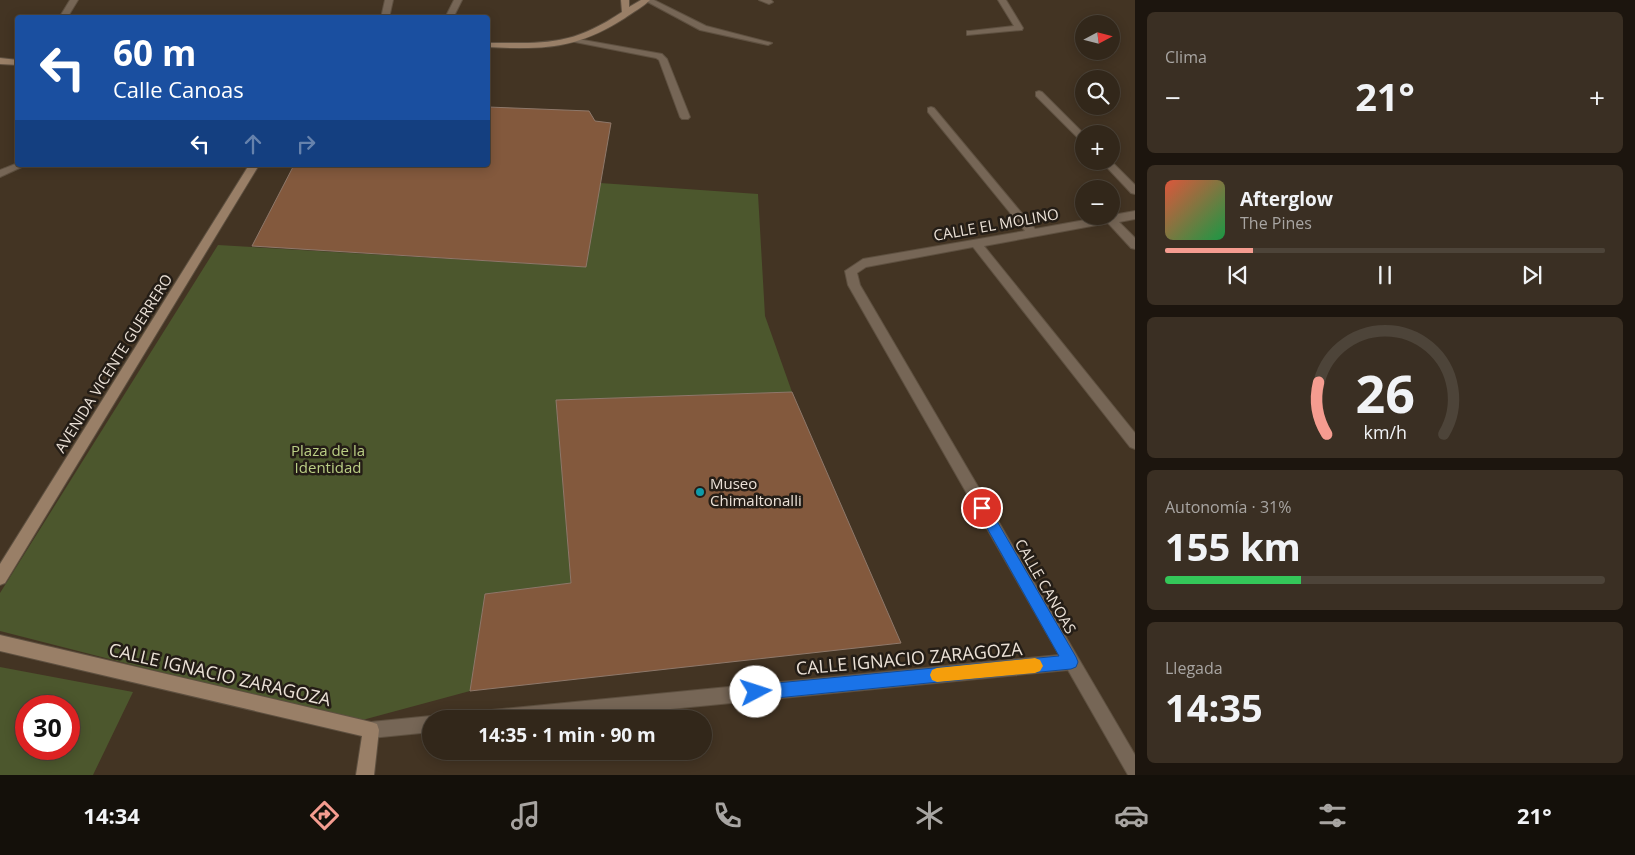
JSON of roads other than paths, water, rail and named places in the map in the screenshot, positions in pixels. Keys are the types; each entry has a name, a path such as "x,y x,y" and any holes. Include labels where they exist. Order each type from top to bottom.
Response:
{"main road":[{"path":"625,0 626,13"},
{"path":"490,45 550,43 575,40 608,25 647,0"},
{"path":"0,61 15,63"},
{"name":"AVENIDA VICENTE GUERRERO","path":"0,578 253,167"},
{"name":"CALLE IGNACIO ZARAGOZA","path":"0,643 371,730"},
{"path":"365,775 371,730"}],"street":[{"path":"65,15 74,0"},
{"path":"386,15 389,0"},
{"path":"450,15 458,0"},
{"path":"647,0 703,28 768,42"},
{"path":"970,33 1020,28 1002,0"},
{"path":"575,40 659,56 663,59 685,117"},
{"path":"1039,94 1075,130"},
{"path":"932,110 1032,232"},
{"path":"0,174 16,167"},
{"path":"1115,170 1135,191"},
{"name":"CALLE EL MOLINO","path":"1120,217 1135,215"},
{"name":"CALLE EL MOLINO","path":"863,262 1075,225"},
{"path":"1116,225 1135,245"},
{"path":"975,242 1135,443"},
{"name":"CALLE CANOAS","path":"863,262 851,271 854,285 1135,771"},
{"name":"CALLE IGNACIO ZARAGOZA","path":"574,710 1071,662"},
{"name":"CALLE IGNACIO ZARAGOZA","path":"371,730 422,725"}],"place":[{"name":"Museo Chimaltonalli","path":"700,492"}],"park label":[{"name":"Plaza de la Identidad","path":"328,458"}]}
